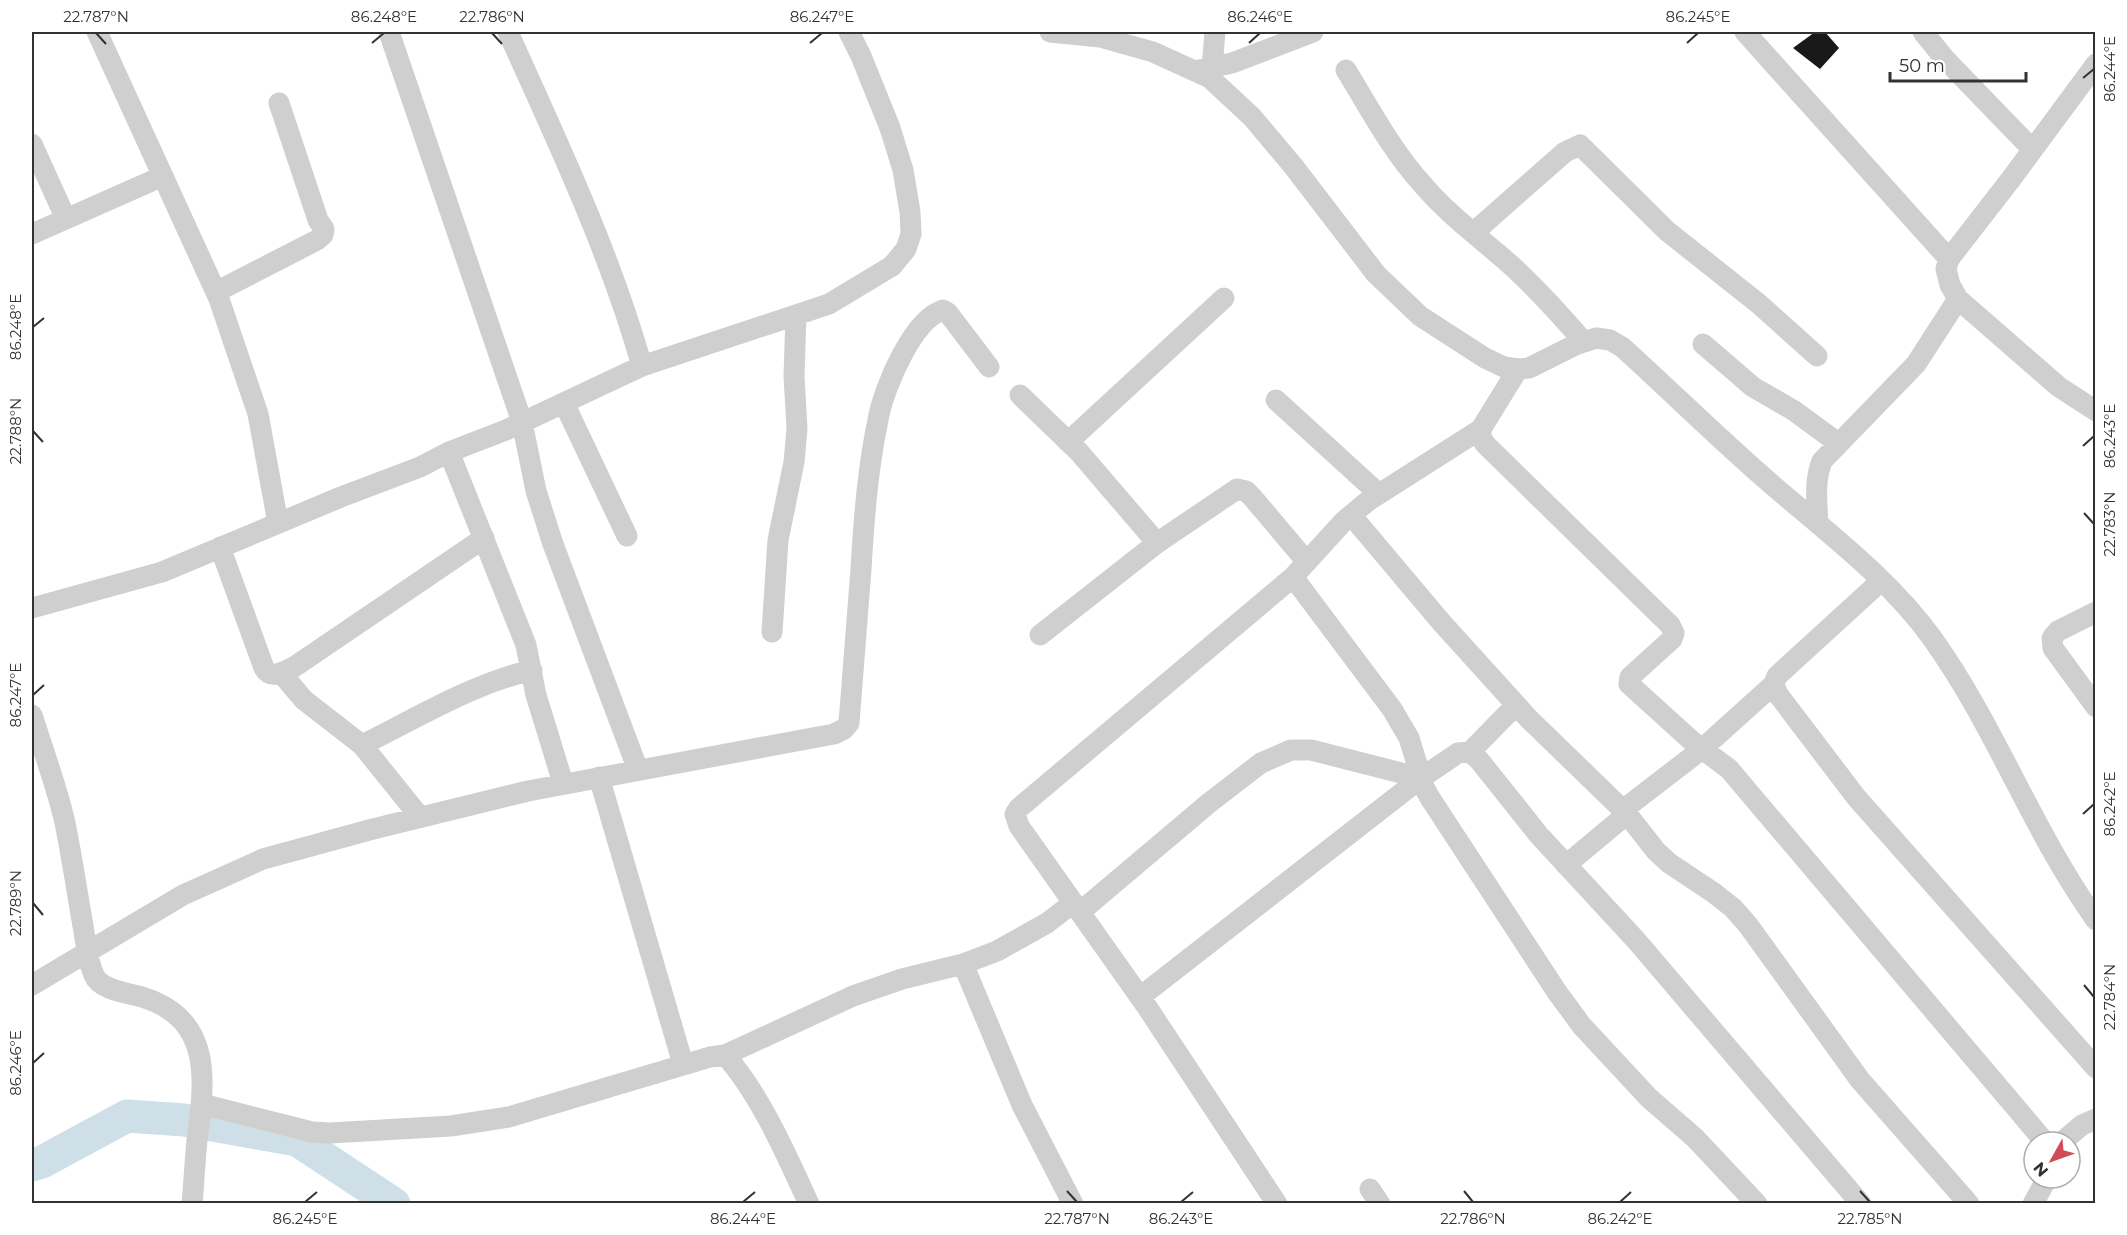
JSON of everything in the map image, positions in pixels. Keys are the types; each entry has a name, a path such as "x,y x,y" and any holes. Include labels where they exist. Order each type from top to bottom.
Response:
{"street":[{"path":"97,32 216,292 258,414 278,523"},
{"path":"389,32 522,422 536,491 550,534 638,770"},
{"path":"508,32 596,231 629,322 642,366"},
{"path":"32,609 162,572 420,467 642,366 829,304 892,266 906,249 910,234 910,212 903,170 890,128 849,32"},
{"path":"1050,32 1100,37 1153,52 1206,72 1252,117 1294,167 1376,274 1419,316 1485,358 1503,367 1518,369 1528,368 1596,338 1610,340 1622,348 1755,470 1881,580 1932,637 1964,686 2076,892 2096,920"},
{"path":"1206,72 1215,32"},
{"path":"1206,72 1313,32"},
{"path":"1746,32 1948,259"},
{"path":"1923,32 1945,59 2032,149"},
{"path":"2096,64 2088,91 2032,149 1948,259 1946,269 1950,285 1958,299 2060,387 2096,411"},
{"path":"1346,70 1396,150 1422,185 1552,305 1584,342"},
{"path":"216,292 322,236 324,229 318,220 279,103"},
{"path":"32,144 66,219"},
{"path":"1473,233 1565,152 1580,145 1667,231 1759,304 1817,356"},
{"path":"32,234 164,176"},
{"path":"1068,442 1224,298"},
{"path":"1818,524 1818,472 1822,461 1916,364 1958,299"},
{"path":"32,985 183,895 262,859 420,817 563,783 834,734 844,729 849,723 850,713 866,490 879,413 890,378 906,348 926,321 943,310 948,313 989,367"},
{"path":"772,632 778,540 794,462 796,316"},
{"path":"1703,344 1754,387 1793,410 1838,443"},
{"path":"1277,1203 1140,997 1019,826 1015,814 1019,808 1293,577 1351,515 1379,494 1481,429 1518,369"},
{"path":"1020,394 1068,442 1157,543"},
{"path":"1276,400 1379,494"},
{"path":"564,403 627,536"},
{"path":"1481,429 1481,437 1485,444 1670,626 1674,633 1672,639 1629,677 1629,684 1702,749 1729,769 2035,1130"},
{"path":"449,452 526,645 536,694 563,783"},
{"path":"1040,634 1157,543 1238,489 1246,491 1253,498 1307,562"},
{"path":"1351,515 1442,623 1516,705 1627,814 1656,851 1669,863 1697,880 1733,908 1860,1080 1969,1203"},
{"path":"220,547 264,668 272,675 294,667 484,538"},
{"path":"1293,577 1392,710 1409,738 1421,778 1430,798 1582,1026 1648,1098 1695,1138 1757,1203"},
{"path":"1566,865 1627,814 1628,806 1702,749 1774,684 1777,676 1881,580"},
{"path":"2096,612 2058,631 2052,638 2053,648 2096,707"},
{"path":"362,746 481,687 507,676 532,670"},
{"path":"281,673 304,700 362,746 420,817"},
{"path":"1774,684 1777,693 1856,797 2096,1068"},
{"path":"1140,997 1421,778 1458,753 1470,752 1516,705"},
{"path":"32,715 64,821 94,977 102,985 156,1002 177,1016 191,1031 199,1050 203,1085 202,1108 192,1203"},
{"path":"202,1108 312,1132 451,1126 509,1116 683,1064 725,1055 853,996 902,979 963,964 1020,939 1076,907 1261,763 1290,750 1311,750 1421,778"},
{"path":"1470,752 1479,760 1538,834 1635,939 1861,1203"},
{"path":"599,777 683,1064"},
{"path":"963,964 1022,1105 1074,1203"},
{"path":"725,1055 767,1119 809,1203"},
{"path":"2076,1130 2096,1119"}],"building":[{"path":"1815,32 1825,32 1839,48 1820,69 1793,48"}],"waterway":[{"path":"32,1165 42,1162 127,1116 184,1120 297,1140 394,1204"}]}
